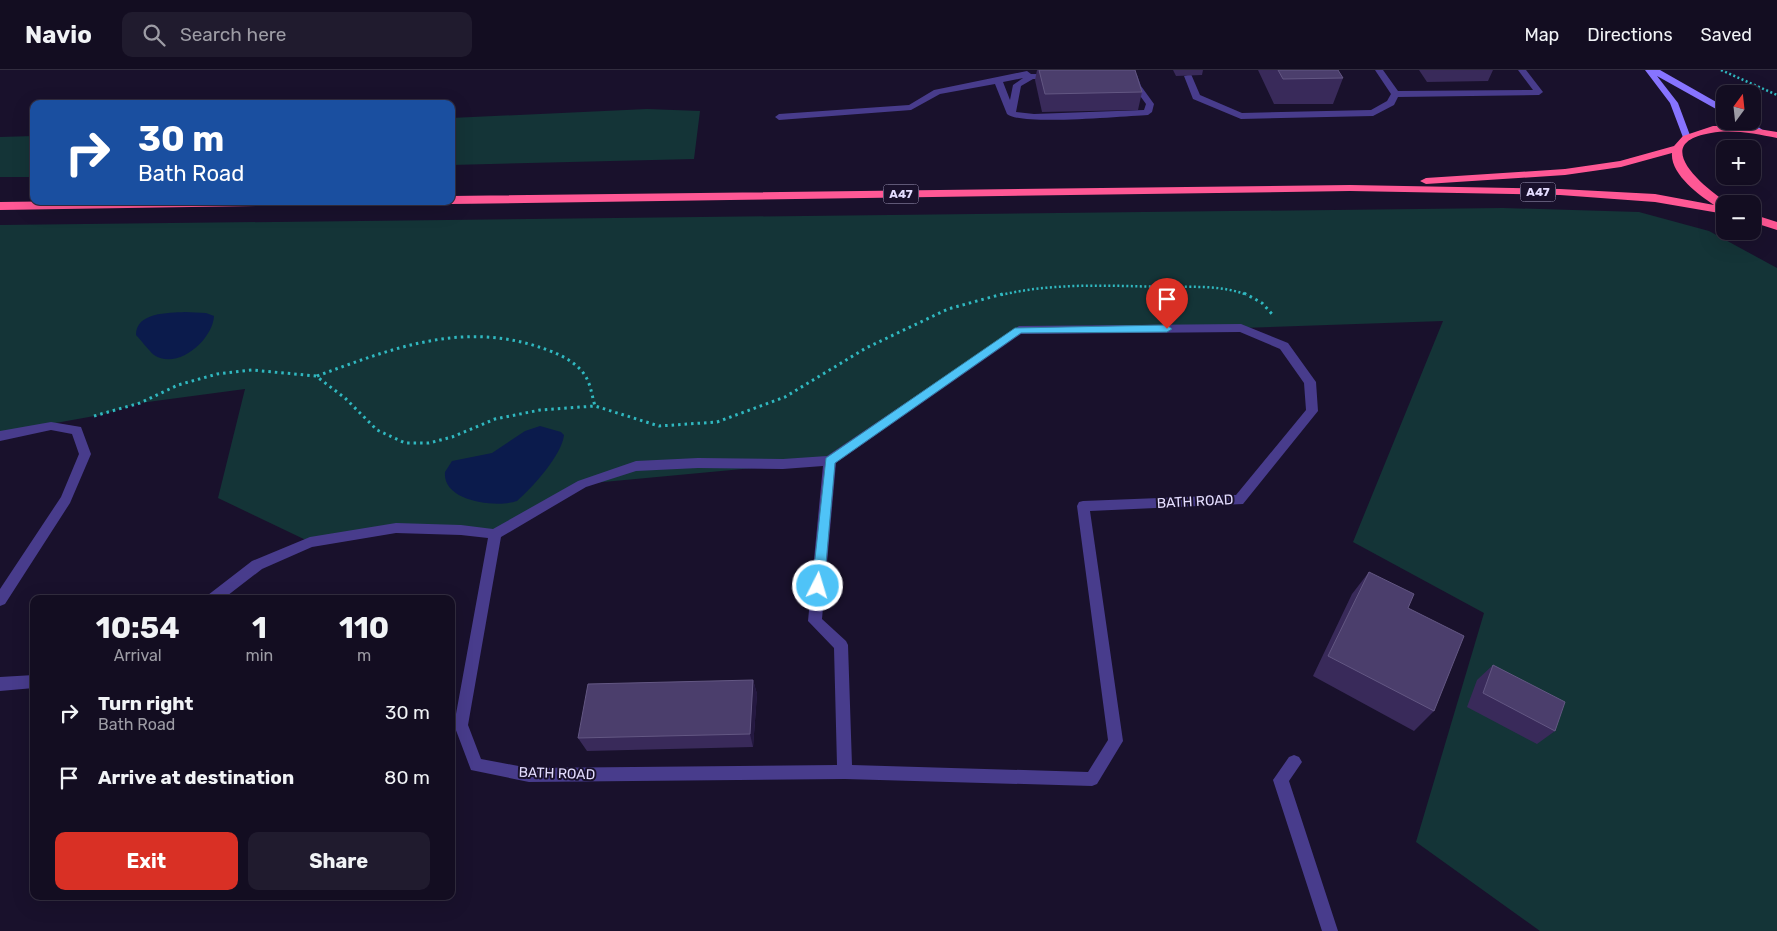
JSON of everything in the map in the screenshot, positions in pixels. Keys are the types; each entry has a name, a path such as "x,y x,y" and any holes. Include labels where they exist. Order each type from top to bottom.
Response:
{"highway":[{"path":"1716,200 1693,184 1682,170 1677,158 1679,148 1687,138 1705,131 1730,128 1777,135"},
{"name":"A47","path":"1350,188 1565,172 1621,164 1679,148"},
{"name":"A47","path":"455,200 1350,188 1569,193 1655,198 1716,208"},
{"path":"0,206 64,205"},
{"path":"1761,222 1775,227"}],"street":[{"path":"779,117 911,107 937,92 1045,70"},
{"path":"1066,76 1088,70"},
{"path":"1011,114 1034,117 1148,112 1150,104 1137,86 1134,72 1128,70"},
{"path":"1379,70 1395,94"},
{"path":"1395,94 1539,92 1522,70"},
{"path":"1649,70 1674,103 1687,138"},
{"path":"1654,70 1716,106"},
{"path":"1011,114 1017,85 1031,76 1134,78"},
{"path":"1188,76 1196,97 1241,116 1373,113 1391,103 1395,94"},
{"path":"998,81 1011,114"},
{"name":"BATH ROAD","path":"495,534 461,726 476,765 529,775 845,772 1092,779 1116,741 1083,506 1239,500 1312,411 1310,382 1284,346 1241,328 1019,330 830,461"},
{"path":"0,436 51,426 76,430 85,454 66,499 0,600"},
{"path":"218,595 257,565 310,542 396,528 461,530 495,534 582,484 636,466 698,463 783,464 830,461 815,621 841,645 845,772"},
{"path":"0,684 30,681"},
{"path":"1294,762 1281,780 1330,931"}],"path":[{"path":"1721,70 1777,95"},
{"path":"316,376 346,398 377,430 405,443 429,443 452,437 495,419 540,410 594,406 659,426 717,422 785,397 866,348 948,309 985,298 1053,286 1191,286 1234,290 1246,293 1262,302 1272,312 1273,321 1263,337"},
{"path":"91,417 140,403 178,385 217,374 252,370 316,376 406,344 452,336 514,339 564,356 585,374 594,406"}],"green space":[{"path":"647,109 700,111 694,159 455,165 455,118"},
{"path":"30,136 30,177 0,177 0,137"},
{"path":"1503,208 1639,212 1709,231 1716,235 1716,240 1726,240 1777,268 1777,931 1540,931 1416,842 1484,613 1353,542 1443,321 1241,328 1019,330 830,461 582,484 495,534 396,528 310,542 218,498 245,389 140,403 100,415 0,433 0,225"}],"water":[{"path":"185,312 206,313 214,316 208,334 201,343 183,356 163,359 154,355 136,335 137,327 147,318 154,315"},
{"path":"540,426 561,432 564,435 562,443 545,471 517,501 497,504 472,500 452,490 446,482 445,472 452,461 492,453 525,431"}],"building":[{"path":"1039,70 1135,70 1142,92 1045,94"},
{"path":"1278,70 1338,70 1343,78 1283,79"},
{"path":"1369,572 1414,594 1408,608 1464,636 1434,711 1328,656"},
{"path":"1493,665 1565,702 1555,731 1483,693"},
{"path":"753,680 750,734 578,738 588,684"}],"route":[{"path":"818,586 830,461 1019,330 1167,329"}]}
